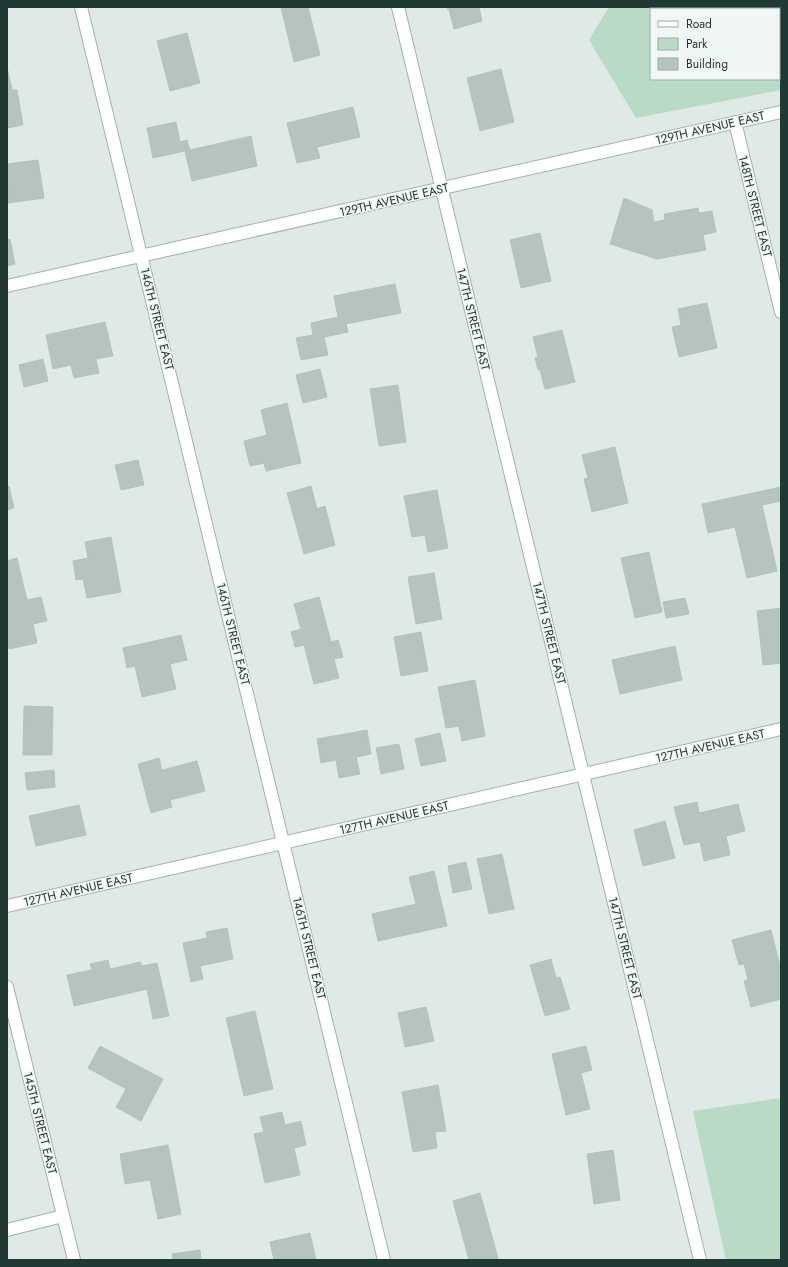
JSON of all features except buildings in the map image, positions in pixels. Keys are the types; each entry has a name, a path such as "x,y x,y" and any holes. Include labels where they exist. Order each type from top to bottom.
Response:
{"street":[{"name":"146TH STREET EAST","path":"82,7 384,1260"},
{"name":"147TH STREET EAST","path":"398,7 700,1260"},
{"name":"129TH AVENUE EAST","path":"7,286 781,112"},
{"name":"148TH STREET EAST","path":"735,122 781,312"},
{"name":"127TH AVENUE EAST","path":"7,906 781,730"},
{"name":"145TH STREET EAST","path":"7,987 74,1260"},
{"path":"7,1230 63,1216"}],"green space":[{"path":"609,7 781,7 781,90 636,118 589,40"},
{"path":"781,1098 781,1260 726,1260 693,1111"}]}
